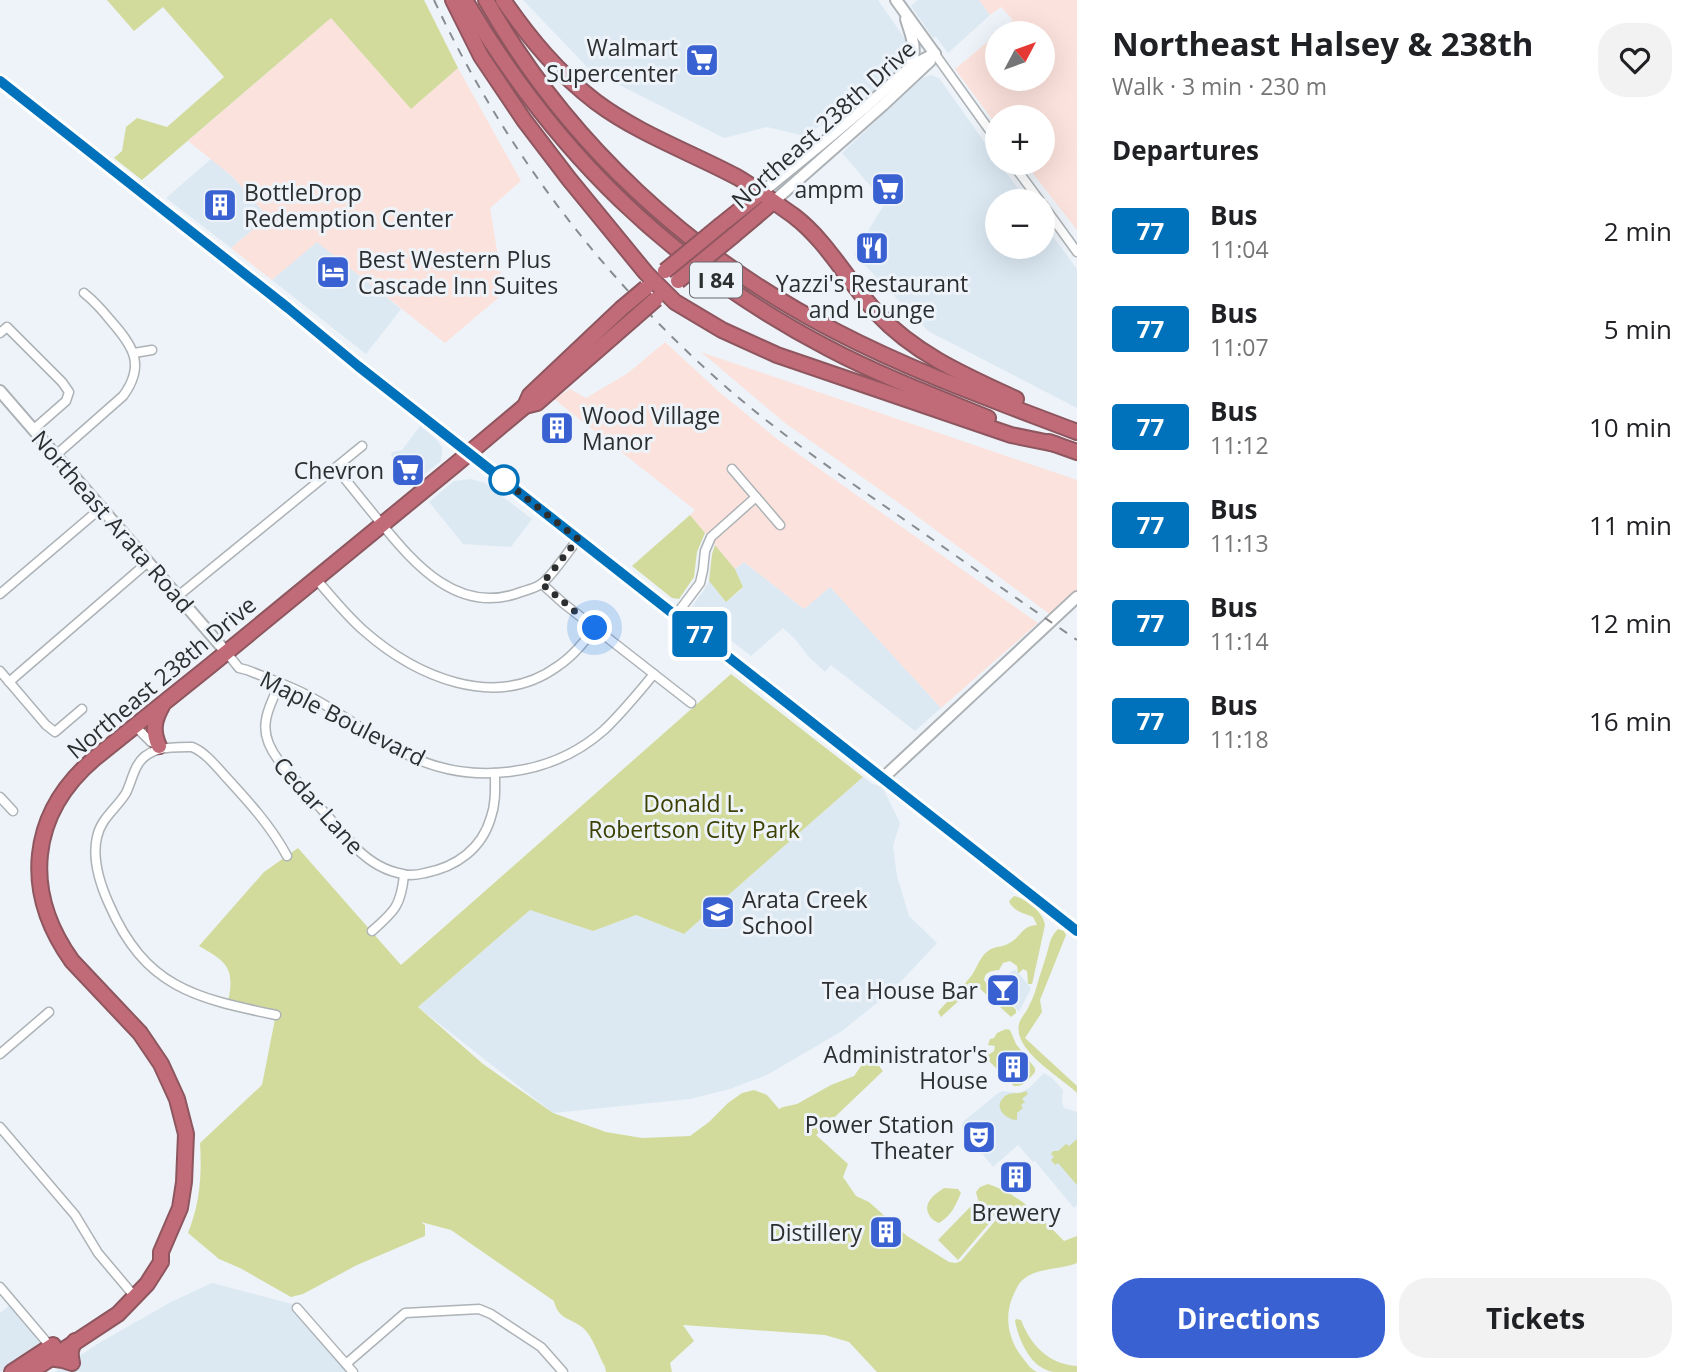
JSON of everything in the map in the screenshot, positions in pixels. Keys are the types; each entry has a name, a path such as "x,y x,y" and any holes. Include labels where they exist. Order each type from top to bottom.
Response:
{"highway":[{"path":"453,0 481,56 524,120 569,179 655,280 661,295 722,330 777,355 1012,435 1055,444"},
{"name":"I 84","path":"465,0 516,80 572,151 636,216 703,271 761,310 830,349 906,384 1077,452"},
{"name":"I 84","path":"486,0 533,72 584,137 650,204 719,260 786,304 862,344 960,387 1073,430"},
{"path":"503,0 548,59 598,103 650,134 738,178 796,218 814,234 868,303 899,334 941,362 1073,430"},
{"name":"Northeast 238th Drive","path":"526,405 530,395 621,309 761,193"},
{"name":"Northeast 238th Drive","path":"132,1294 161,1252 180,1208 186,1134 177,1099 161,1064 146,1040 82,974 62,948 48,920 40,886 41,844 50,814 84,766 165,702 230,657 316,579 526,405 537,402 774,202"},
{"path":"160,747 154,731 155,720 165,702"},
{"path":"30,1372 49,1352 75,1342 118,1314 132,1294"},
{"path":"12,1372 49,1352 132,1294"}],"street":[{"path":"899,4 985,124"},
{"path":"899,4 915,52 907,69"},
{"name":"Northeast 238th Drive","path":"761,193 863,110 907,69 935,54"},
{"name":"Northeast 238th Drive","path":"774,202 883,105 935,54"},
{"path":"0,81 1077,931"},
{"path":"1055,221 1077,252"},
{"path":"56,455 123,396 133,375 134,353 126,338 96,302 84,293"},
{"path":"0,333 7,327 69,392 66,401 34,429"},
{"path":"134,353 152,350"},
{"name":"Northeast Arata Road","path":"0,391 230,657"},
{"path":"178,596 362,446"},
{"path":"336,468 404,552 437,580 464,594 500,598 542,584 578,539"},
{"path":"732,469 780,525"},
{"path":"676,615 700,583 705,551 711,537 756,497"},
{"path":"0,594 101,508"},
{"path":"9,682 148,562"},
{"path":"316,579 355,622 394,654 433,674 471,686 510,687 538,678 567,659 595,628"},
{"path":"542,584 691,703"},
{"path":"883,778 1077,597"},
{"name":"Maple Boulevard","path":"230,657 247,670 306,694 409,755 458,771 495,774 539,766 578,748 610,723 654,674"},
{"path":"0,671 55,732 82,709"},
{"name":"Cedar Lane","path":"280,683 265,722 265,738 273,753 356,848 379,866 415,875 444,869 460,860 478,844 486,830 494,808 495,774"},
{"path":"135,726 160,747"},
{"path":"276,1015 188,992 165,978 140,957 129,943 105,897 97,868 97,838 104,820 122,798 141,760 160,747 192,747 209,759 258,812 287,856"},
{"path":"0,797 13,811"},
{"path":"372,931 397,905 404,874"},
{"path":"0,1054 49,1012"},
{"path":"0,1127 75,1215 98,1254 132,1294"},
{"path":"0,1287 49,1352"},
{"path":"297,1308 353,1372"},
{"path":"346,1364 405,1313 479,1309 541,1347 563,1372"}],"shaded area":[{"path":"523,0 878,0 910,48 907,59 900,68 878,89 804,136 767,127 724,138 590,70"},
{"path":"918,0 979,0 990,15 948,53 936,37 933,38 911,6"},
{"path":"979,0 1077,0 1077,230 1055,202 1055,189 1045,189 1034,175 1055,175 1055,105 985,105 985,110 955,69 985,44 985,91 1055,91 1055,21 1012,21 1001,7 990,15"},
{"path":"331,18 411,109 458,68 521,181 490,208 504,293 445,343 317,242 272,280 231,248 268,217 232,176 188,141"},
{"path":"931,75 939,78 985,143 985,175 1008,175 1018,189 985,189 985,259 1055,259 1055,239 1077,269 1077,408 928,331 854,254 885,203 842,153 922,78"},
{"path":"211,159 232,176 268,217 231,248 166,198"},
{"path":"316,241 401,309 366,354 272,280"},
{"path":"665,342 717,390 777,439 1038,623 941,708 830,587 804,609 744,562 735,569 690,515 695,510 554,399 570,389 586,398 628,373"},
{"path":"701,352 1077,480 1077,592 1051,615 785,423"},
{"name":"Chevron","path":"420,426 442,447 441,461 410,486 394,466 391,452 402,450"},
{"path":"471,479 485,483 532,519 511,547 463,544 429,502 454,481"},
{"path":"744,562 804,609 830,586 941,708 915,731 831,665 825,672 783,628 751,656 690,609 709,581 726,602 739,592 743,587 735,569"},
{"path":"863,777 882,786 900,823 893,846 897,876 909,916 937,943 893,990 842,1031 767,1075 730,1089 690,1099 553,1113 418,1007 530,910 593,931 636,915 684,934"},
{"path":"1016,970 1031,988 1019,1012 998,988 997,982"},
{"path":"1044,1073 1063,1090 1064,1108 1077,1112 1077,1205 1074,1208 1018,1145 993,1167 965,1138 962,1131 964,1121 997,1094 1002,1091 1022,1092"},
{"path":"212,1283 292,1304 351,1372 55,1372 171,1302"},
{"path":"10,1305 40,1343 0,1372 0,1313"}],"green space":[{"path":"107,0 424,0 458,68 411,109 331,18 142,180 114,158 122,151 126,127 137,118 167,127 224,77 163,7 134,31"},
{"path":"690,515 705,533 697,552 694,577 679,599 672,598 632,566"},
{"path":"715,545 735,569 743,587 726,602 709,581"},
{"name":"Donald L. Robertson City Park","path":"731,674 863,777 684,934 636,915 593,931 530,910 418,1007 483,1064 553,1113 606,1132 642,1138 690,1136 728,1103 742,1093 754,1090 767,1095 779,1109 797,1104 854,1076 862,1060 874,1061 883,1071 816,1135 848,1164 843,1177 856,1196 869,1202 907,1236 949,1262 961,1261 995,1221 978,1200 976,1192 988,1184 1020,1200 1064,1241 1077,1236 1077,1263 1037,1272 1025,1278 1010,1304 1008,1319 1013,1343 1027,1364 1037,1372 877,1372 849,1342 825,1335 683,1325 694,1341 670,1363 672,1372 606,1372 589,1335 582,1327 561,1315 554,1301 451,1230 421,1222 425,1225 425,1236 357,1265 303,1294 291,1297 219,1259 188,1233 199,1189 200,1143 262,1085 276,1014 228,1002 230,974 227,968 217,957 199,946 264,872 298,848 401,965"},
{"path":"1014,896 1034,907 1044,920 1032,984 1028,984 1027,971 1023,969 1018,973 1017,966 1010,961 1003,963 999,970 987,973 984,980 992,991 998,991 1016,1013 1011,1017 976,985 941,1017 938,1012 972,975 984,954 1009,944 1025,929 1037,925 1033,917 1013,907 1009,901"},
{"path":"1058,929 1066,935 1040,1000 1042,1012 1025,1038 1077,1086 1077,1093 1030,1053 1019,1034 1020,1022 1033,998 1051,940"},
{"path":"1006,1029 1010,1030 1016,1044 1035,1068 1028,1080 1017,1086 988,1060 979,1057 982,1050 988,1055 994,1051 995,1046 988,1045 990,1039"},
{"path":"1026,1091 1028,1094 1022,1099 1025,1102 1017,1113 1017,1120 1005,1116 1000,1109 1004,1097"},
{"path":"1077,1139 1077,1185 1058,1163 1055,1165 1051,1154"},
{"path":"944,1188 958,1189 961,1193 950,1213 939,1223 930,1217 927,1207 931,1198"},
{"path":"975,1202 992,1220 958,1260 938,1240"},
{"path":"1016,1319 1021,1320 1030,1338 1042,1352 1058,1362 1077,1366 1077,1372 1054,1372 1039,1366 1023,1345"}],"railway":[{"path":"434,0 490,105 556,204 632,296 674,338 739,398 806,450 1077,640"}],"bus line":[{"name":"77","path":"0,81 1077,931"}],"place":[{"name":"Walmart Supercenter","path":"702,60"},
{"name":"ampm","path":"888,189"},
{"name":"BottleDrop Redemption Center","path":"220,205"},
{"name":"Yazzi's Restaurant and Lounge","path":"872,248"},
{"name":"Best Western Plus Cascade Inn Suites","path":"333,272"},
{"name":"Wood Village Manor","path":"557,428"},
{"name":"Chevron","path":"408,470"},
{"name":"Arata Creek School","path":"718,912"},
{"name":"Tea House Bar","path":"1003,990"},
{"name":"Administrator's House","path":"1013,1067"},
{"name":"Power Station Theater","path":"979,1137"},
{"name":"Brewery","path":"1016,1177"},
{"name":"Distillery","path":"886,1232"}],"route":[{"path":"504,480 501,478 578,539 542,584 595,628"}]}
